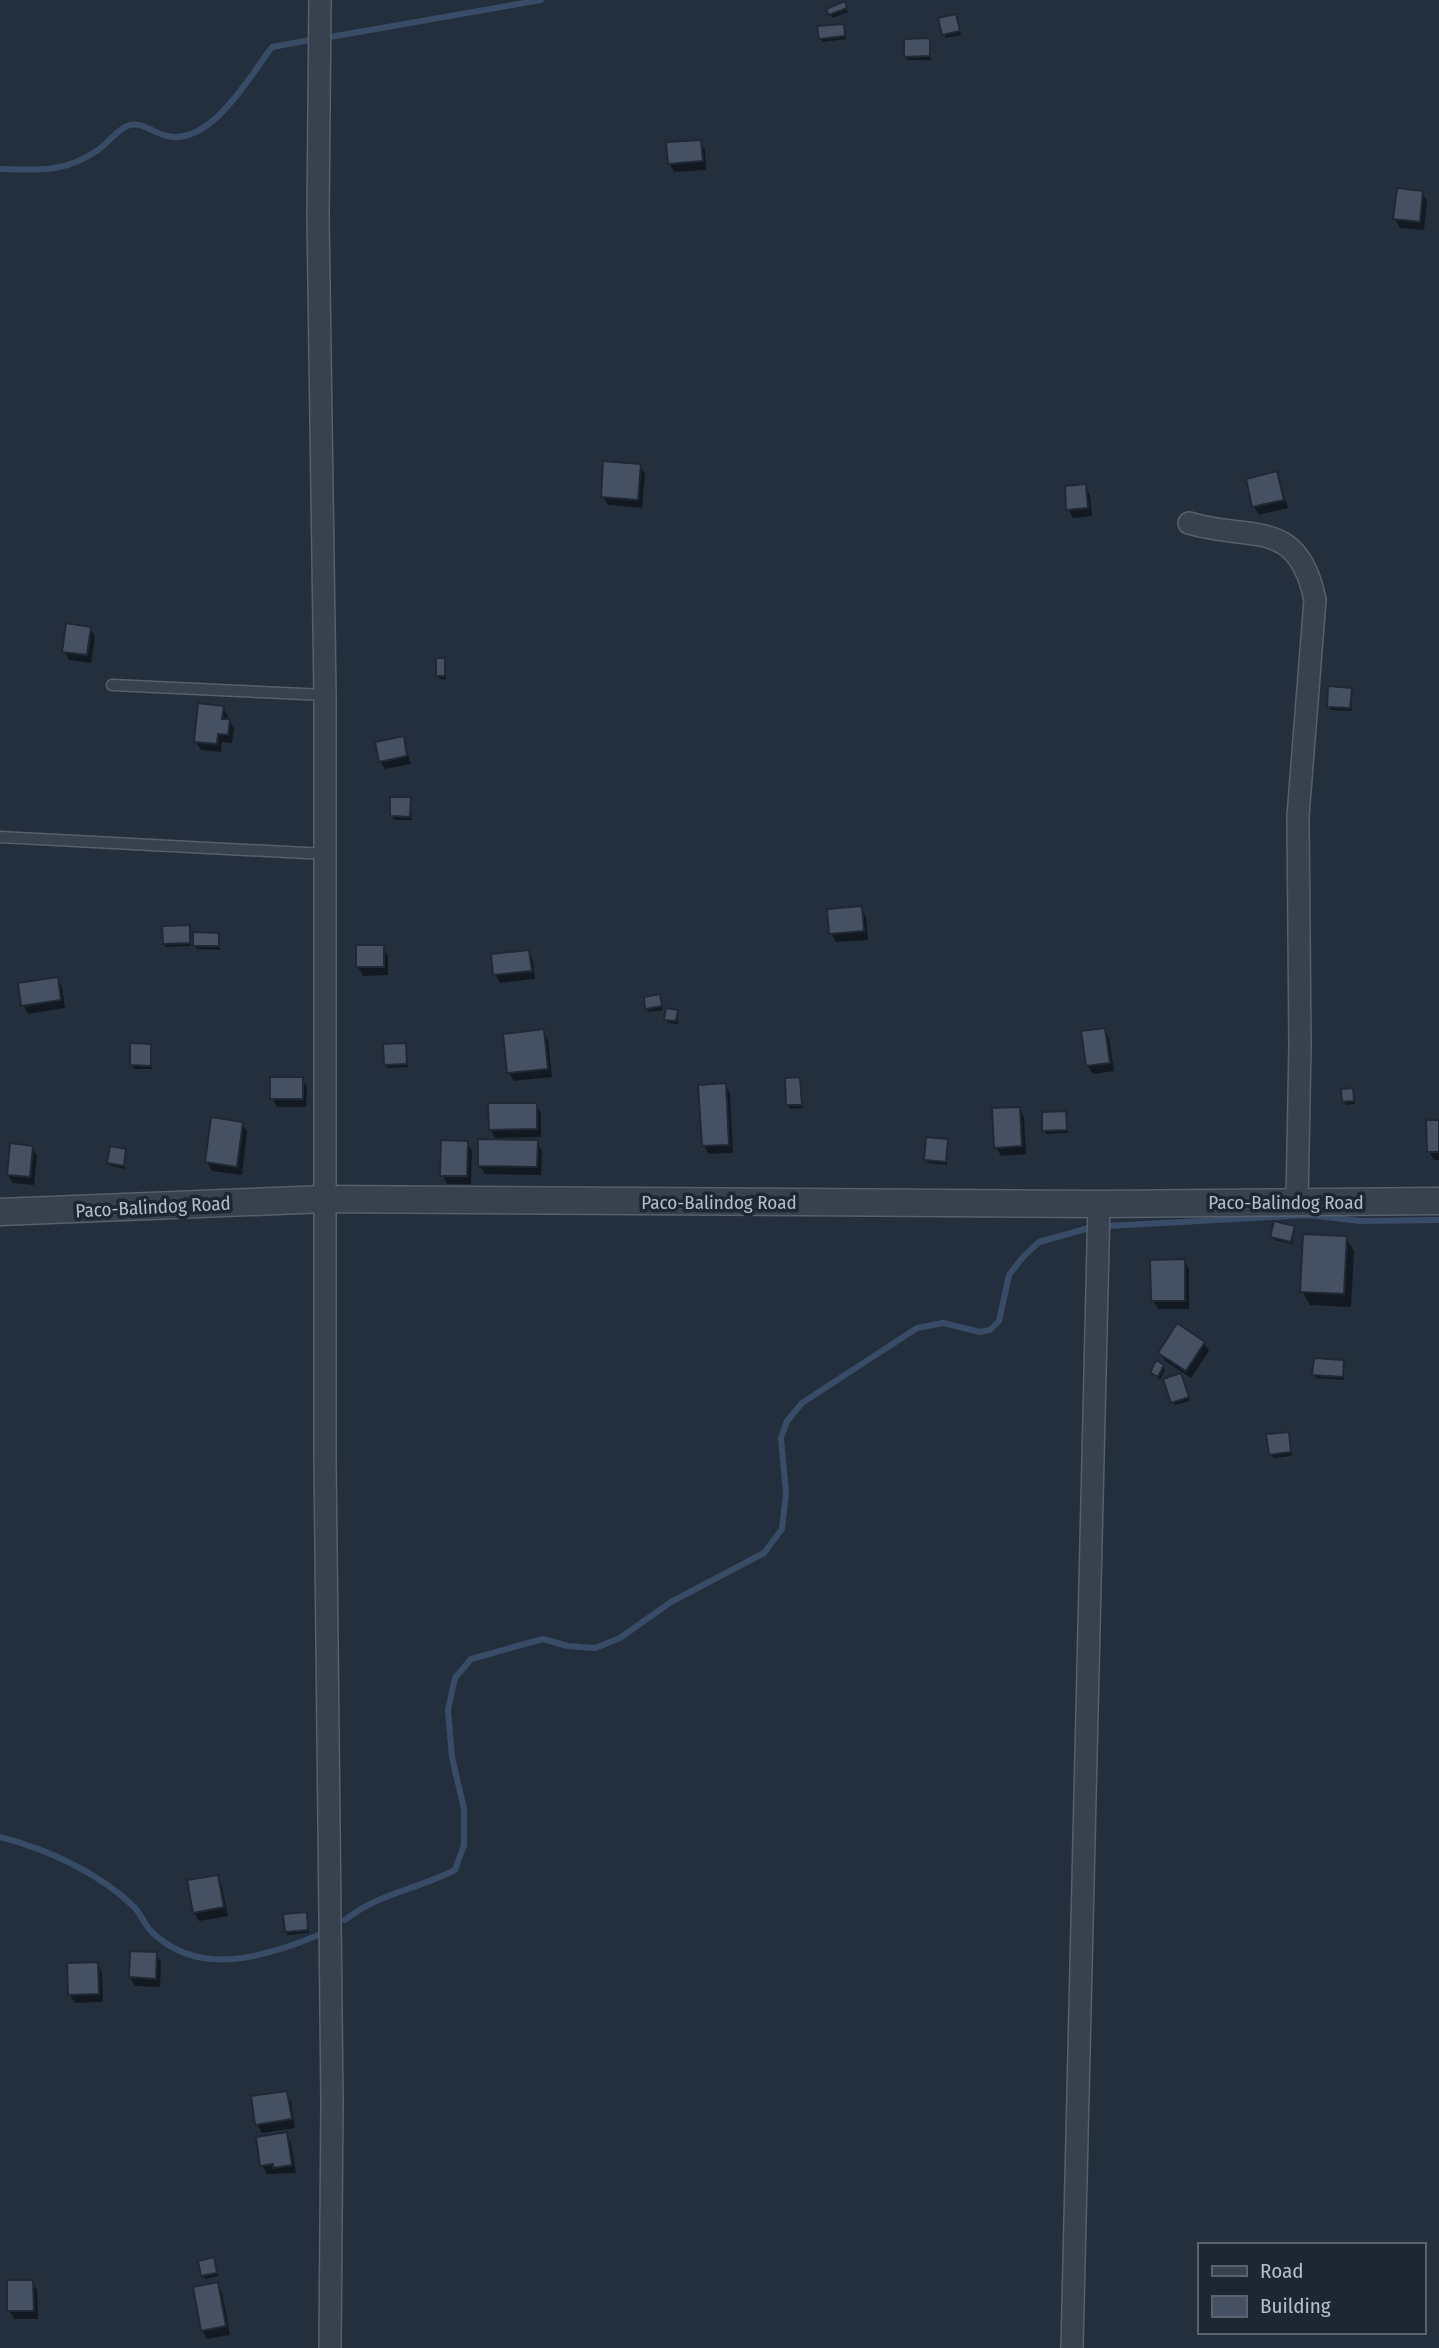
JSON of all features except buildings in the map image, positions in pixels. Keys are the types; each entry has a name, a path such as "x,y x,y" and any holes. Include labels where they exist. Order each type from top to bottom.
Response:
{"street":[{"path":"320,0 318,216 325,695 325,1457 332,2088 330,2348"},
{"path":"1189,523 1212,530 1267,534 1280,539 1298,556 1311,578 1315,600 1298,816 1300,1046 1297,1202"},
{"name":"Paco-Balindog Road","path":"0,1212 326,1199 1100,1204 1439,1201"},
{"path":"1072,2348 1100,1204"}],"lane":[{"path":"112,685 325,695"},
{"path":"0,836 325,854"}],"waterway":[{"path":"330,37 541,0"},
{"path":"0,169 39,169 74,163 98,150 119,131 132,125 167,136 183,136 199,130 228,106 272,47 310,40"},
{"path":"1108,1226 1308,1215 1360,1221 1439,1220"},
{"path":"345,1920 371,1903 455,1870 464,1845 464,1809 452,1757 448,1710 455,1678 471,1659 543,1639 568,1646 595,1648 620,1638 671,1602 764,1553 782,1529 786,1493 781,1438 787,1421 802,1403 917,1328 943,1323 980,1332 990,1330 999,1321 1009,1275 1023,1257 1039,1242 1089,1228"},
{"path":"0,1837 53,1855 88,1872 133,1906 152,1932 170,1946 190,1955 211,1959 255,1956 319,1935"}]}
